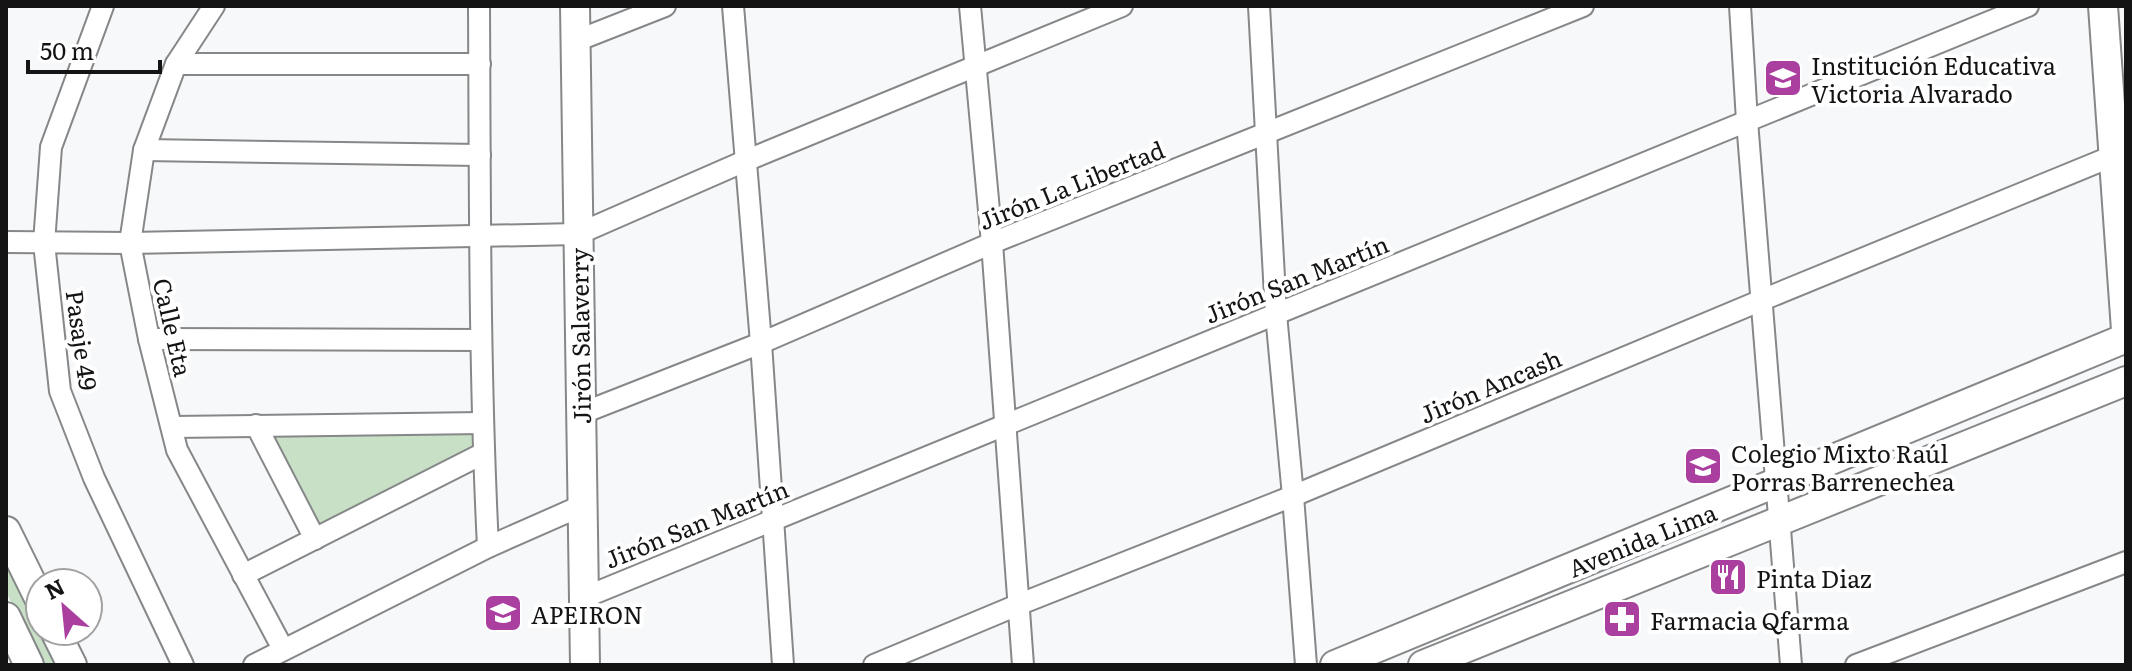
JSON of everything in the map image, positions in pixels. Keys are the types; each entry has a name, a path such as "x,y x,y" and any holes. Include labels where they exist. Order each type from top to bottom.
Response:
{"main road":[{"name":"Jirón Salaverry","path":"575,6 585,665"},
{"path":"2103,6 2120,153 2126,330"},
{"name":"Avenida Lima","path":"1335,665 2126,338"},
{"name":"Avenida Lima","path":"1423,665 2126,381"},
{"path":"6,531 24,568"},
{"path":"6,617 29,665"},
{"path":"63,647 72,665"}],"street":[{"name":"Pasaje 49","path":"103,6 51,147 44,243 60,391 94,478 183,665"},
{"name":"Calle Eta","path":"214,6 176,64 144,150 130,243 149,339 177,450 283,649"},
{"path":"479,6 481,340 488,547"},
{"path":"576,41 665,6"},
{"path":"733,6 761,343 783,665"},
{"path":"970,6 992,243 1023,665"},
{"path":"6,242 130,243 578,234 745,161 1122,6"},
{"path":"1259,6 1276,314 1306,665"},
{"name":"Jirón La Libertad","path":"580,414 761,343 992,243 1583,6"},
{"path":"1740,6 1791,665"},
{"name":"Jirón San Martín","path":"583,598 2028,6"},
{"path":"176,64 480,64"},
{"path":"144,150 480,155"},
{"name":"Jirón Ancash","path":"874,665 1293,496 2120,153"},
{"path":"149,339 481,340"},
{"path":"172,427 483,423"},
{"path":"256,425 315,539"},
{"path":"243,575 484,453"},
{"path":"254,665 488,547 581,506"},
{"path":"1856,665 2126,562"}],"green space":[{"path":"268,430 477,430 478,446 316,528"},
{"path":"6,548 24,583 24,628 6,592"},
{"path":"33,647 56,647 65,665 42,665"}],"place":[{"name":"Institución Educativa Victoria Alvarado","path":"1783,78"},
{"name":"Colegio Mixto Raúl Porras Barrenechea","path":"1703,466"},
{"name":"Pinta Diaz","path":"1728,577"},
{"name":"APEIRON","path":"503,613"},
{"name":"Farmacia Qfarma","path":"1622,619"}]}
